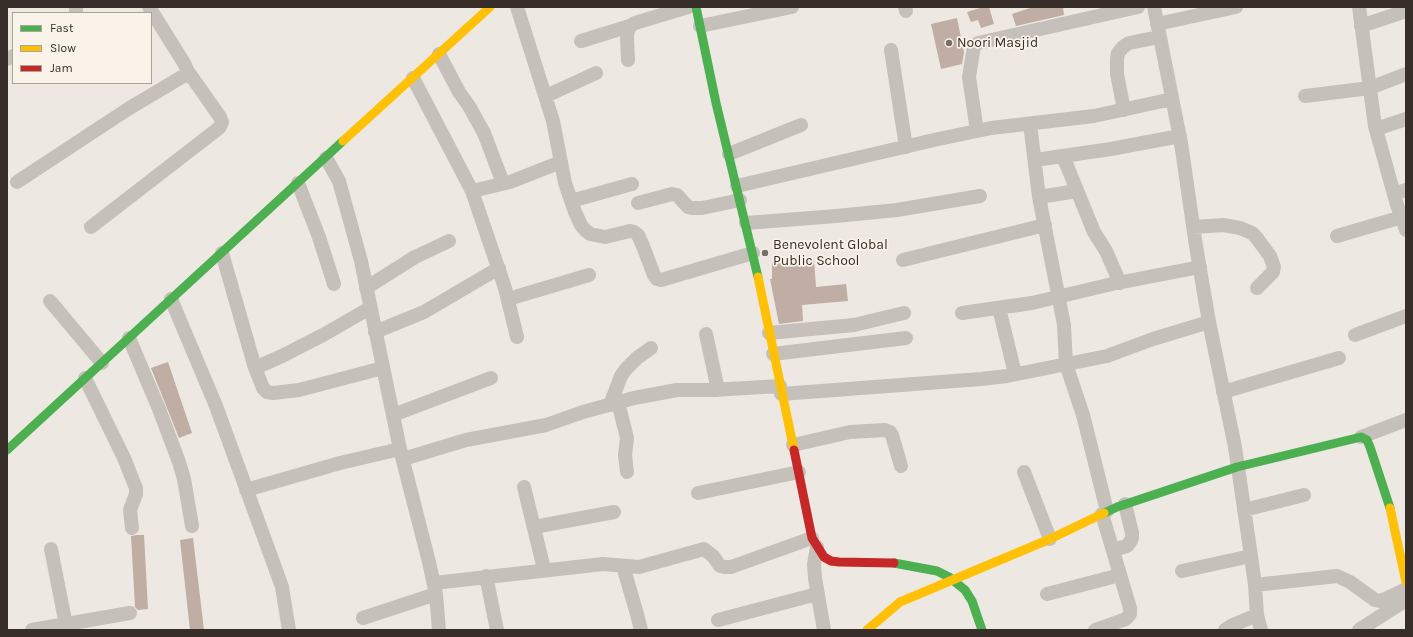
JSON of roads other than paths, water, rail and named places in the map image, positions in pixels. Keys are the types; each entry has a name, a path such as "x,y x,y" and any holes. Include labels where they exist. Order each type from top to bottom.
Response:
{"main road":[{"path":"7,450 490,7"},
{"path":"696,7 753,253 773,354 814,543 824,557 831,560 840,562 894,563 937,571 954,580 965,590 972,601 982,630"},
{"path":"867,630 900,602 1050,539 1105,512 1125,504 1238,467 1361,437 1367,440 1370,447 1387,498 1394,523 1406,582"}],"street":[{"path":"91,227 219,128 222,122 187,70 149,7"},
{"path":"517,7 553,121 571,201 581,225 590,234 605,237 630,231 634,232 640,240 654,275 657,279 662,280 753,253"},
{"path":"581,41 688,7"},
{"path":"700,26 792,7"},
{"path":"977,131 969,77 974,46 978,43 1138,7"},
{"path":"1154,7 1180,136 1209,322 1238,467 1255,585 1257,615 1261,630"},
{"path":"1124,110 1117,74 1118,53 1123,47 1158,30 1236,7"},
{"path":"1337,236 1404,224 1400,192 1376,130 1359,7"},
{"path":"1361,26 1406,11"},
{"path":"628,60 628,30 630,26"},
{"path":"890,50 906,146"},
{"path":"440,54 459,92 469,106 484,133 503,183"},
{"path":"16,182 128,109 182,78 187,70"},
{"path":"546,96 596,73"},
{"path":"1305,96 1370,88 1406,74"},
{"path":"413,78 472,191 499,268 517,337"},
{"path":"737,186 906,146 977,131 1094,116 1172,99"},
{"path":"1376,130 1406,119"},
{"path":"1030,124 1039,196 1064,325 1066,364 1083,415 1113,550 1130,608 1130,614 1123,626 1095,630"},
{"path":"729,154 801,125"},
{"path":"1034,160 1111,149 1180,136"},
{"path":"1063,156 1094,232 1106,251 1120,283"},
{"path":"326,158 339,181 361,261 393,415 435,588 439,630"},
{"path":"472,191 503,183 561,162"},
{"path":"298,183 319,237 334,284"},
{"path":"571,201 632,184"},
{"path":"1039,196 1077,191"},
{"path":"638,203 672,194 677,195 688,207 692,208 702,208 740,200"},
{"path":"746,223 890,210 980,196"},
{"path":"903,260 1045,225"},
{"path":"1194,227 1223,225 1240,228 1252,233 1270,256 1274,267 1273,272 1256,288"},
{"path":"366,288 415,257 449,241"},
{"path":"222,253 255,368 263,388 267,392 299,390 383,368"},
{"path":"962,313 1032,303 1200,267"},
{"path":"375,332 424,312 499,268"},
{"path":"508,299 589,274"},
{"path":"171,299 216,406 282,587 289,630"},
{"path":"50,301 102,363"},
{"path":"255,368 316,339 370,308"},
{"path":"999,308 1015,374"},
{"path":"769,332 854,325 904,313"},
{"path":"1355,334 1406,316"},
{"path":"246,490 340,463 402,454 546,425 614,403 677,390 781,390 981,379 1107,356 1153,339 1209,322"},
{"path":"706,334 718,390"},
{"path":"129,338 159,409 179,462 184,479 192,526"},
{"path":"773,354 906,338"},
{"path":"627,472 625,455 627,438 614,403 622,376 626,370 637,358 652,348"},
{"path":"1223,392 1339,358"},
{"path":"85,378 124,458 136,488 136,494 130,510 132,528"},
{"path":"393,415 491,378"},
{"path":"1361,437 1406,420"},
{"path":"793,445 850,432 885,430 890,432 892,435 901,466"},
{"path":"698,493 798,472"},
{"path":"1024,472 1050,539"},
{"path":"524,487 544,569"},
{"path":"1244,510 1304,495"},
{"path":"1113,550 1127,546 1132,538 1125,504"},
{"path":"534,527 614,512"},
{"path":"363,618 435,588 486,576 603,564 639,567 704,549 720,566 724,567 814,543 814,564 817,594 824,630"},
{"path":"51,549 66,627"},
{"path":"1182,571 1251,556"},
{"path":"623,566 637,614 640,630"},
{"path":"1047,594 1120,575"},
{"path":"486,576 497,630"},
{"path":"1255,585 1338,576 1350,582 1375,600 1381,601 1406,589"},
{"path":"718,620 817,594"},
{"path":"1359,630 1406,600"},
{"path":"32,630 66,627 130,613"},
{"path":"1225,630 1257,615"}],"place":[{"name":"Noori Masjid","path":"949,43"},
{"name":"Benevolent Global Public School","path":"765,253"}]}
